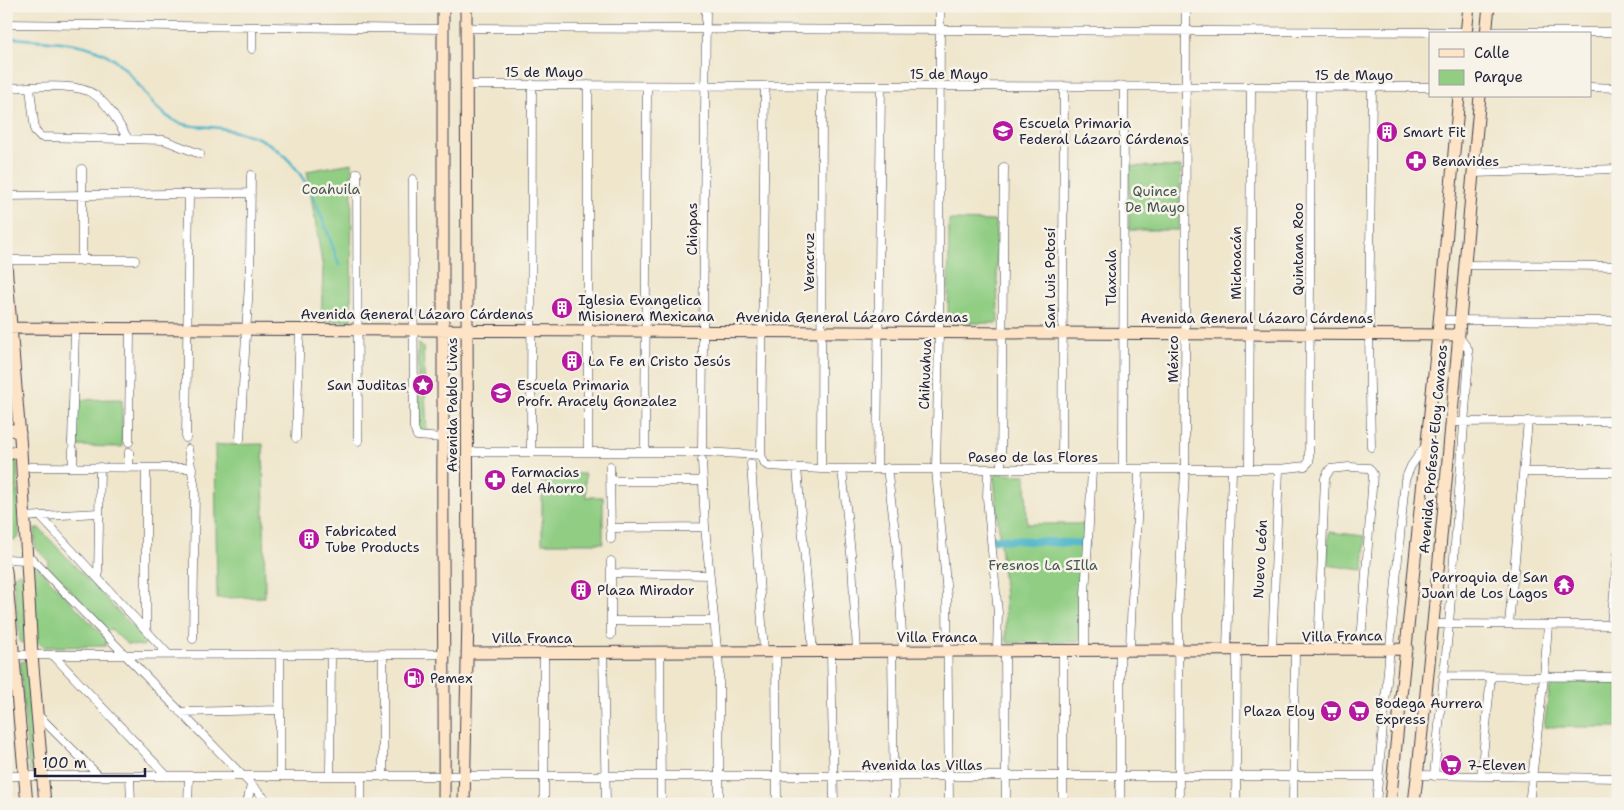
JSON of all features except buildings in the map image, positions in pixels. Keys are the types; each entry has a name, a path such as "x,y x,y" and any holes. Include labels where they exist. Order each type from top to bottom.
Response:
{"street":[{"name":"Avenida Pablo Livas","path":"443,6 443,438 446,654 444,804"},
{"name":"Avenida Pablo Livas","path":"464,804 467,653 466,6"},
{"name":"Chiapas","path":"702,452 706,6"},
{"name":"Chihuahua","path":"940,6 939,332 936,469 947,596 949,804"},
{"name":"México","path":"1179,804 1178,652 1185,469 1186,6"},
{"path":"1466,32 1469,6"},
{"path":"1486,32 1489,6"},
{"path":"6,24 443,29"},
{"path":"252,27 252,49"},
{"path":"466,28 1429,33"},
{"path":"1592,32 1618,32"},
{"path":"531,452 532,84"},
{"name":"15 de Mayo","path":"467,85 1429,87"},
{"path":"588,85 588,451"},
{"path":"645,451 644,331 647,86"},
{"path":"467,452 645,451 761,455 764,332 765,86"},
{"name":"Veracruz","path":"821,469 822,86"},
{"path":"877,468 881,86"},
{"name":"San Luis Potosí","path":"1062,469 1064,86"},
{"name":"Tlaxcala","path":"1123,469 1124,86"},
{"name":"Michoacán","path":"1249,469 1248,334 1251,86"},
{"path":"6,88 69,87 88,91 104,104 128,139"},
{"name":"Quintana Roo","path":"1301,467 1307,465 1309,458 1311,87"},
{"path":"30,88 37,135 46,138 164,140 200,154"},
{"path":"1371,447 1369,333 1372,88"},
{"path":"1592,88 1618,88"},
{"name":"Avenida Profesor Eloy Cavazos","path":"1390,804 1438,334 1459,98"},
{"name":"Avenida Profesor Eloy Cavazos","path":"1414,804 1452,422 1457,335 1480,98"},
{"path":"1001,468 1004,167"},
{"path":"82,169 82,261"},
{"path":"1473,173 1618,169"},
{"path":"357,173 358,441"},
{"path":"240,439 250,265 251,175"},
{"path":"413,178 415,433 421,437 443,438"},
{"path":"6,196 251,193"},
{"path":"186,438 189,329 189,194"},
{"path":"6,260 135,260"},
{"path":"6,264 8,329 20,433 23,517 30,559 32,655 45,804"},
{"path":"1464,265 1618,266"},
{"path":"1439,320 1618,321"},
{"name":"Avenida General Lázaro Cárdenas","path":"8,329 444,331 531,329 704,332 1124,332 1457,335"},
{"path":"73,467 75,329"},
{"path":"129,442 130,329"},
{"path":"296,438 300,329"},
{"path":"1434,776 1449,624 1469,352 1457,335"},
{"path":"1509,624 1528,421"},
{"path":"1452,422 1618,421"},
{"path":"6,428 20,433"},
{"name":"Avenida Profesor Eloy Cavazos","path":"1376,804 1405,480 1411,466 1427,444"},
{"path":"188,449 192,468 195,505 193,639"},
{"path":"6,455 21,450"},
{"path":"129,452 129,468"},
{"name":"Paseo de las Flores","path":"761,455 765,464 769,466 821,469 1232,470 1301,467"},
{"path":"702,460 712,621 718,653 719,804"},
{"path":"751,464 764,652"},
{"path":"610,466 611,539"},
{"path":"30,467 192,468"},
{"path":"98,578 100,467"},
{"path":"146,468 146,629"},
{"path":"797,468 812,652"},
{"path":"887,468 897,547 898,651 894,804"},
{"path":"1318,651 1325,478 1328,471 1335,468 1369,468 1373,474 1362,628 1357,638 1357,651"},
{"path":"842,469 852,570 857,652"},
{"path":"988,469 987,498 1001,652 1006,804"},
{"path":"1120,804 1125,651 1138,526 1139,469"},
{"name":"Nuevo León","path":"1272,651 1279,469"},
{"path":"1085,651 1092,470"},
{"path":"1232,470 1232,651 1237,776 1236,804"},
{"path":"1524,472 1618,472"},
{"path":"610,481 702,481"},
{"path":"23,517 99,513"},
{"path":"40,516 168,654"},
{"path":"610,528 705,527"},
{"path":"1432,624 1614,624 1618,554"},
{"path":"6,559 30,559 270,804"},
{"path":"611,561 611,634"},
{"path":"6,571 11,655 27,804"},
{"path":"611,573 709,575"},
{"path":"611,621 712,621"},
{"path":"1529,804 1544,677 1548,624"},
{"name":"Villa Franca","path":"467,653 1178,652 1407,649"},
{"path":"1063,651 1063,804"},
{"path":"1293,804 1296,651"},
{"path":"776,652 777,804"},
{"path":"831,652 834,804"},
{"path":"544,653 544,804"},
{"path":"603,653 606,804"},
{"path":"660,653 661,804"},
{"path":"54,654 168,776"},
{"path":"280,654 280,776"},
{"path":"330,776 331,654"},
{"path":"383,777 384,654"},
{"path":"11,655 446,654"},
{"path":"1443,676 1618,677"},
{"path":"1481,776 1491,676"},
{"path":"180,712 280,710"},
{"path":"37,713 99,776"},
{"path":"1417,775 1618,778"},
{"path":"6,776 464,777"},
{"path":"130,776 130,804"},
{"path":"188,804 189,776"},
{"name":"Avenida las Villas","path":"464,777 834,776 949,778 1237,776 1293,778 1379,776"},
{"path":"361,777 361,804"},
{"path":"247,804 251,785"}],"green space":[{"name":"Coahuila","path":"352,163 351,321 321,321 323,269 307,171"},
{"name":"Quince De Mayo","path":"1129,166 1181,167 1179,230 1129,230"},
{"path":"949,220 996,221 998,323 948,323"},
{"path":"418,343 423,347 427,433 418,433"},
{"path":"122,399 122,447 73,446 74,400"},
{"path":"263,444 265,597 217,598 215,445"},
{"path":"17,458 19,537 14,540 9,539 6,511 6,459"},
{"path":"542,474 585,474 586,497 603,497 603,543 542,543"},
{"name":"Fresnos La SIlla","path":"997,474 1026,475 1027,524 1088,524 1079,599 1080,638 1077,642 1008,643 1006,640 1005,598 994,478"},
{"path":"39,528 147,642 143,646 127,644 111,629 108,631 47,565 49,562 35,547 35,529"},
{"path":"1329,532 1365,536 1363,570 1327,565"},
{"path":"31,560 107,640 105,646 43,647 36,640"},
{"path":"18,573 23,575 27,641 24,643 20,642 13,576"},
{"path":"28,661 38,771 29,772 20,662"},
{"path":"1551,682 1618,682 1618,727 1544,727"}],"waterway":[{"path":"6,37 68,43 98,50 124,68 153,103 173,120 186,125 222,129 251,135 275,148 289,160 311,192 339,265"},
{"path":"992,539 1086,544"}],"place":[{"name":"Escuela Primaria Federal Lázaro Cárdenas","path":"1003,131"},
{"name":"Smart Fit","path":"1387,132"},
{"name":"Benavides","path":"1416,161"},
{"name":"Iglesia Evangelica Misionera Mexicana","path":"562,308"},
{"name":"La Fe en Cristo Jesús","path":"572,361"},
{"name":"San Juditas","path":"423,385"},
{"name":"Escuela Primaria Profr. Aracely Gonzalez","path":"501,393"},
{"name":"Farmacias del Ahorro","path":"495,480"},
{"name":"Fabricated Tube Products","path":"309,539"},
{"name":"Parroquia de San Juan de Los Lagos","path":"1564,585"},
{"name":"Plaza Mirador","path":"581,590"},
{"name":"Pemex","path":"414,678"},
{"name":"Plaza Eloy","path":"1331,711"},
{"name":"Bodega Aurrera Express","path":"1359,711"},
{"name":"7-Eleven","path":"1451,765"}]}
